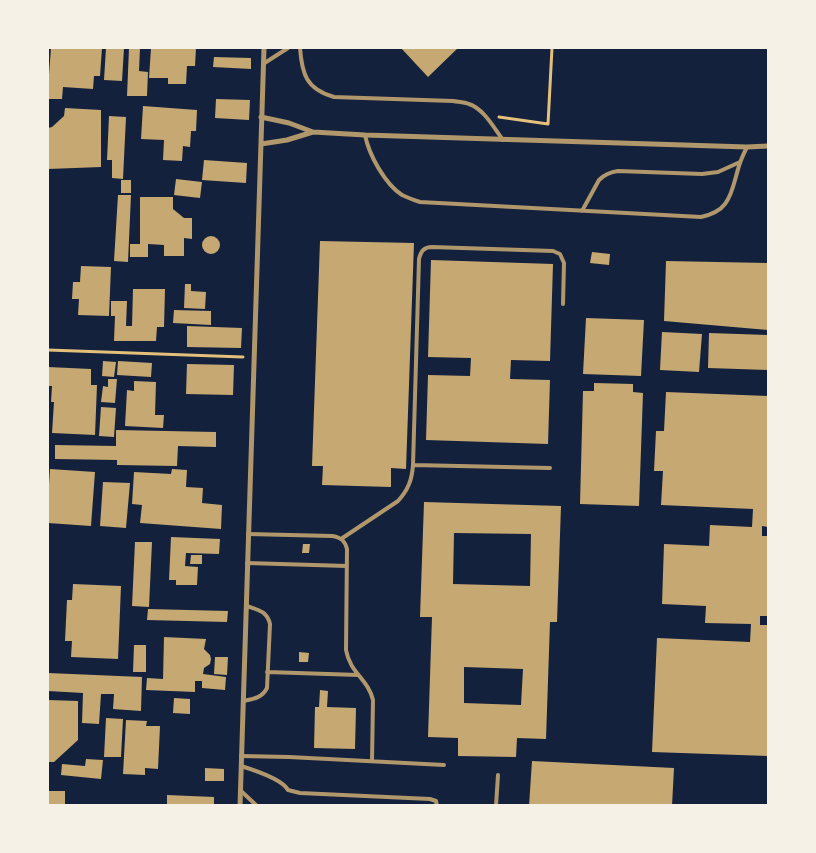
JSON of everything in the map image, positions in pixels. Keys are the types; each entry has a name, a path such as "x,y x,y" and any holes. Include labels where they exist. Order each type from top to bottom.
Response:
{"street":[{"path":"240,806 264,48"},
{"path":"262,117 289,123 313,132 365,136 767,147"},
{"path":"260,144 287,140 313,132"}],"lane":[{"path":"263,64 288,48"},
{"path":"300,48 301,61 306,78 317,90 325,94 334,97 470,104 484,114 503,140"},
{"path":"365,136 370,154 390,184 412,200 420,202 701,217 710,215 725,204 747,147"},
{"path":"582,210 599,180 607,173 618,171 702,174 725,169 740,162"},
{"path":"341,539 398,501 408,488 412,476 419,259 422,251 428,247 553,250 560,254 564,263 563,304"},
{"path":"413,465 550,468"},
{"path":"248,534 332,536 341,539 345,543 347,549 346,650 348,661 369,689 373,700 372,761"},
{"path":"247,563 346,566"},
{"path":"244,700 257,698 267,688 270,624 266,614 247,606"},
{"path":"267,672 358,675"},
{"path":"241,756 444,765"},
{"path":"241,766 264,774 280,782 288,790 300,793 433,799 436,801 437,806"},
{"path":"496,806 498,776"},
{"path":"240,790 257,806"}],"path":[{"path":"484,114 548,124 552,48"},
{"path":"48,350 254,357"}],"building":[{"path":"51,48 102,48 100,76 94,76 93,89 63,87 62,99 48,99 48,73"},
{"path":"106,48 124,48 122,81 104,80"},
{"path":"129,48 140,48 139,71 148,72 147,96 127,96"},
{"path":"151,48 196,48 195,66 187,66 186,84 168,84 168,78 149,78"},
{"path":"401,48 458,48 428,77"},
{"path":"214,57 251,58 251,69 213,67"},
{"path":"216,99 250,100 249,120 215,118"},
{"path":"143,106 197,110 196,131 191,131 190,147 183,146 182,161 163,160 164,140 141,139"},
{"path":"65,108 101,110 101,167 48,169 48,128 52,127 64,116"},
{"path":"109,116 126,117 123,179 112,178 112,160 107,160"},
{"path":"204,160 247,163 246,183 202,180"},
{"path":"176,179 202,182 200,198 174,195"},
{"path":"121,180 131,180 131,193 121,193"},
{"path":"118,195 131,195 128,262 114,261"},
{"path":"140,197 173,197 173,209 184,218 192,218 192,239 184,238 184,256 164,256 164,245 148,244 148,257 130,257 130,244 140,244"},
{"path":"207,236 215,236 220,241 218,252 207,254 202,249 202,241"},
{"path":"320,241 414,243 406,469 391,468 391,487 322,485 323,466 312,466"},
{"path":"592,252 610,254 609,265 590,263"},
{"path":"431,260 553,264 550,361 511,360 510,379 550,380 548,444 426,440 428,375 470,376 471,358 428,357"},
{"path":"666,261 768,263 768,330 664,321"},
{"path":"81,266 111,267 109,316 78,315 79,299 72,299 73,282 80,282"},
{"path":"185,284 191,284 191,291 206,292 205,309 184,308"},
{"path":"133,289 165,289 164,327 157,327 156,341 114,341 115,316 111,316 111,301 127,301 126,326 132,326"},
{"path":"174,310 211,311 211,325 173,323"},
{"path":"586,318 644,320 641,376 583,374"},
{"path":"187,326 242,328 241,348 187,347"},
{"path":"662,332 702,334 699,372 660,370"},
{"path":"709,333 768,335 768,370 708,368"},
{"path":"103,361 116,362 114,377 102,376"},
{"path":"118,361 152,363 151,377 117,375"},
{"path":"187,364 234,365 233,395 186,394"},
{"path":"48,367 91,369 91,385 97,385 95,435 52,433 54,402 51,402 52,386 48,386"},
{"path":"108,379 117,379 115,403 101,402 103,386 108,387"},
{"path":"134,381 156,382 155,415 164,415 163,428 125,426 127,390 134,391"},
{"path":"594,383 633,384 633,392 643,393 639,506 580,504 583,391 594,391"},
{"path":"666,392 768,396 768,527 762,526 762,536 768,536 768,616 760,616 760,625 768,625 768,756 652,752 657,638 750,642 751,624 705,623 706,606 662,604 664,544 709,546 710,525 752,527 753,509 661,505 663,471 654,471 656,431 664,431"},
{"path":"101,407 116,408 114,437 99,436"},
{"path":"116,430 216,432 216,447 178,446 177,466 117,465 117,460 55,459 55,445 116,446"},
{"path":"50,469 95,472 91,526 48,523"},
{"path":"172,469 187,470 186,487 203,488 202,503 222,505 221,529 140,523 142,505 132,504 134,472 171,474"},
{"path":"103,482 130,483 126,528 100,526"},
{"path":"424,502 561,506 557,622 550,622 546,739 517,738 516,757 458,756 458,738 428,737 432,617 420,617","holes":["454,533 531,534 530,586 453,584","464,667 523,669 521,705 464,703"]},
{"path":"171,537 220,539 219,554 186,553 185,566 198,567 197,585 176,585 176,580 169,580"},
{"path":"135,542 152,542 149,607 132,606"},
{"path":"303,544 310,544 309,553 302,553"},
{"path":"191,555 202,555 202,564 190,564"},
{"path":"73,584 121,586 118,659 71,657 72,641 65,641 67,600 72,600"},
{"path":"148,609 228,611 227,622 147,620"},
{"path":"164,637 206,639 204,649 211,659 210,664 204,668 203,674 226,677 225,690 202,688 202,681 195,681 195,692 146,690 147,678 163,679"},
{"path":"134,645 146,645 146,672 133,672"},
{"path":"299,652 309,653 308,662 299,662"},
{"path":"215,657 228,657 227,675 214,674"},
{"path":"48,673 142,677 141,711 113,709 114,694 101,694 99,724 82,723 83,693 48,691"},
{"path":"320,690 328,691 327,707 356,708 355,749 314,748 315,707 319,707"},
{"path":"174,698 190,699 190,714 173,713"},
{"path":"48,700 78,701 78,740 54,762 48,762"},
{"path":"106,718 123,719 121,757 104,757"},
{"path":"126,720 147,721 146,726 160,726 158,769 145,768 145,775 123,774"},
{"path":"86,759 103,760 101,779 61,775 62,764 85,766"},
{"path":"532,761 674,768 672,806 529,806"},
{"path":"205,768 224,769 224,781 205,781"},
{"path":"48,791 65,791 65,804 48,804"},
{"path":"167,795 214,797 214,806 167,806"}]}
